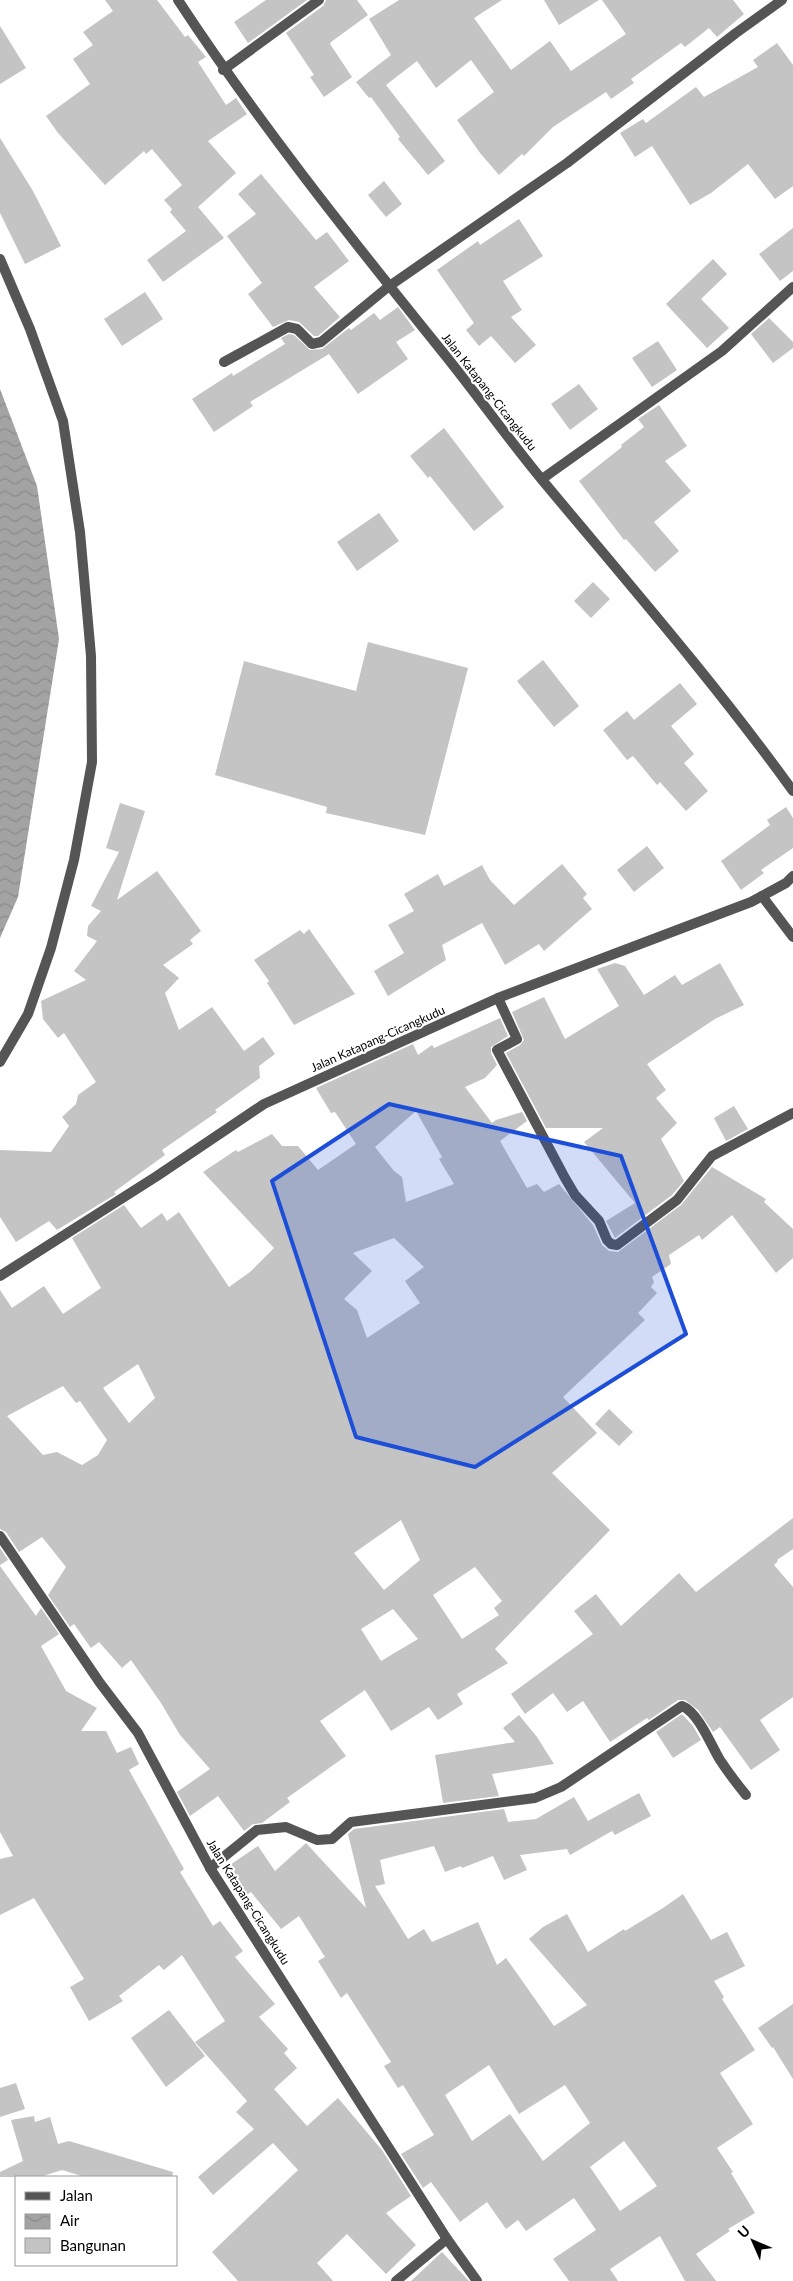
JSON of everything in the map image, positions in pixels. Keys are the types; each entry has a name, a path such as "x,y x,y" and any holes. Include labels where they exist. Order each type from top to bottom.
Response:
{"street":[{"name":"Jalan Katapang-Cicangkudu","path":"178,0 223,70 388,286 542,479 652,610 793,791"},
{"path":"223,70 319,0"},
{"path":"224,362 288,327 297,329 312,344 322,342 388,286 567,164 736,33 782,0"},
{"path":"0,259 30,329 63,421 80,532 91,656 92,762 74,860 51,948 28,1014 0,1062"},
{"path":"542,479 722,351 793,286"},
{"name":"Jalan Katapang-Cicangkudu","path":"0,1276 157,1176 264,1104 498,998 711,918 762,896 793,876"},
{"path":"762,896 793,937"},
{"path":"498,998 518,1040 497,1050 565,1178 576,1195 600,1222 607,1240 611,1244 617,1245 677,1200 712,1156 793,1113"},
{"name":"Jalan Katapang-Cicangkudu","path":"0,1536 100,1683 138,1733 210,1868 447,2239 476,2281"},
{"path":"210,1868 257,1830 286,1827 318,1840 332,1839 350,1822 535,1798 561,1787 682,1706 692,1714 709,1738 722,1762 746,1795"},
{"path":"396,2281 447,2239"}],"highlighted area":[{"path":"389,1104 621,1156 686,1334 475,1467 356,1437 272,1181"}],"water":[{"path":"0,389 37,486 59,639 18,897 0,938"}],"building":[{"path":"105,0 157,0 185,37 188,35 206,57 198,62 226,105 236,98 247,114 208,141 236,173 198,207 224,238 163,282 147,260 186,231 170,212 172,209 164,200 182,185 152,149 146,154 144,151 105,185 58,133 46,116 90,84 73,59 93,45 83,32 113,11"},
{"path":"266,0 307,0 248,43 234,22"},
{"path":"326,0 357,0 368,15 331,42 330,44 352,77 324,97 310,77 314,75 286,33 323,6"},
{"path":"399,0 502,0 474,18 511,70 550,41 571,71 626,34 602,0 733,0 744,14 717,37 709,28 685,47 681,43 631,79 634,83 611,99 606,92 553,127 524,156 522,154 499,175 480,153 457,120 494,92 471,60 436,88 417,61 386,85 445,161 428,175 398,139 400,137 371,97 369,98 356,82 391,55 369,19"},
{"path":"544,0 599,0 559,25"},
{"path":"0,26 26,68 0,84"},
{"path":"777,43 793,65 793,186 775,199 748,164 711,193 690,205 652,146 635,157 620,133 643,119 646,123 696,87 704,97 758,67 753,60"},
{"path":"0,138 33,191 61,246 25,264 0,213"},
{"path":"261,174 316,240 327,232 349,261 314,287 340,317 318,336 314,336 299,322 289,320 273,327 248,294 262,283 227,236 256,214 238,194"},
{"path":"384,181 402,204 386,217 368,195"},
{"path":"519,219 543,256 503,281 522,310 511,317 536,345 515,363 491,336 479,346 466,330 474,323 437,270 478,241 480,245"},
{"path":"793,228 793,271 780,281 759,254"},
{"path":"713,259 727,274 701,299 729,328 707,348 666,304"},
{"path":"145,292 163,319 122,346 104,319"},
{"path":"398,307 415,330 396,342 408,359 358,394 329,354 250,402 253,406 214,432 192,399 232,373 233,376 285,344 281,338 289,334 294,335 310,350 322,349 349,328 351,330 374,313 380,320"},
{"path":"769,318 793,342 793,348 773,363 751,334"},
{"path":"658,341 677,370 652,387 632,358"},
{"path":"579,384 598,409 570,430 551,404"},
{"path":"659,405 687,446 665,461 691,491 654,522 679,551 655,572 626,539 624,540 579,481 644,427 638,419"},
{"path":"444,428 504,507 474,531 430,476 428,478 410,456"},
{"path":"379,513 399,541 357,571 337,542"},
{"path":"593,582 610,599 591,618 574,601"},
{"path":"368,642 468,668 425,835 326,813 327,807 215,775 244,661 356,691"},
{"path":"543,660 579,706 554,727 517,681"},
{"path":"680,683 697,704 671,726 694,754 684,763 708,791 686,811 660,782 657,785 633,756 627,760 603,730 627,711 634,720"},
{"path":"120,803 145,811 117,900 157,871 201,931 190,940 193,944 163,965 179,978 165,993 179,1030 212,1007 244,1051 263,1037 275,1054 259,1066 260,1078 215,1110 217,1112 162,1150 165,1155 114,1192 116,1194 57,1230 49,1221 16,1242 0,1217 0,1150 51,1152 69,1126 62,1117 76,1104 78,1095 96,1082 64,1033 58,1038 43,1019 41,1001 86,980 74,971 97,941 87,936 88,926 101,911 91,906 119,852 106,848"},
{"path":"786,807 793,818 793,848 761,870 764,873 741,890 721,861 770,825 767,820"},
{"path":"647,846 664,868 634,892 617,870"},
{"path":"562,864 587,894 583,898 592,909 544,951 539,944 505,965 482,923 442,945 446,960 388,996 374,971 404,953 388,925 414,911 404,894 438,874 444,886 482,865 490,880 514,905"},
{"path":"309,929 355,994 294,1025 267,983 269,981 254,960 300,930 304,934"},
{"path":"615,963 625,966 644,995 675,975 682,985 720,963 744,1005 715,1019 647,1064 666,1090 656,1098 677,1123 661,1139 684,1181 672,1195 615,1238 606,1221 635,1203 584,1142 603,1128 546,1128 506,1053 520,1045 524,1040 512,1012 544,997 565,1039 619,1006 597,969"},
{"path":"500,1018 508,1036 491,1047 491,1053 497,1065 485,1078 465,1087 492,1123 522,1112 527,1121 500,1141 527,1188 537,1184 544,1192 559,1184 593,1225 602,1245 609,1251 618,1252 681,1205 712,1167 766,1199 764,1202 793,1229 793,1258 776,1273 732,1215 702,1240 699,1235 669,1255 671,1264 652,1277 654,1282 651,1287 657,1293 638,1313 645,1320 563,1397 597,1433 552,1473 610,1530 495,1649 508,1663 457,1694 463,1704 438,1720 429,1707 391,1731 365,1690 320,1721 346,1756 287,1798 290,1802 262,1823 253,1824 244,1831 218,1796 190,1816 177,1792 210,1769 180,1735 161,1703 131,1660 122,1668 99,1642 91,1648 74,1624 70,1627 48,1595 66,1567 42,1537 19,1552 6,1532 0,1529 0,1290 12,1308 44,1286 63,1314 101,1288 72,1238 124,1205 141,1228 162,1213 167,1221 179,1212 229,1287 250,1272 274,1248 203,1172 236,1150 238,1152 272,1134 282,1146 298,1146 318,1170 356,1144 335,1112 331,1113 316,1088 413,1044 418,1055 432,1045 434,1048","holes":["416,1111 442,1157 439,1159 454,1184 406,1202 402,1177 394,1171 375,1147","394,1238 424,1267 405,1281 420,1303 367,1338 357,1310 344,1299 372,1271 353,1253","138,1364 155,1398 129,1423 103,1388","63,1386 76,1403 80,1401 107,1440 98,1455 82,1465 57,1452 43,1455 7,1416","401,1520 420,1560 384,1590 354,1553","475,1567 502,1601 494,1608 499,1615 462,1639 433,1595","393,1609 418,1639 381,1661 361,1629"]},
{"path":"734,1106 748,1129 726,1141 714,1118"},
{"path":"609,1409 633,1432 619,1446 595,1424"},
{"path":"793,1518 793,1549 777,1560 774,1565 793,1587 793,1697 760,1720 780,1750 751,1770 720,1727 713,1732 698,1710 685,1700 678,1700 649,1720 647,1718 610,1742 583,1701 567,1712 553,1693 525,1714 511,1694 593,1634 574,1611 596,1594 621,1626 679,1573 696,1592"},
{"path":"0,1548 8,1560 0,1565"},
{"path":"0,1566 36,1616 41,1608 59,1634 41,1646 66,1691 97,1708 81,1731 106,1731 117,1753 131,1747 139,1764 129,1770 184,1869 180,1872 213,1926 220,1921 243,1951 235,1957 275,2004 259,2017 288,2049 284,2053 297,2068 274,2089 307,2126 338,2098 382,2150 411,2196 386,2213 416,2245 386,2274 347,2234 317,2263 333,2281 238,2281 212,2252 298,2170 273,2143 213,2195 198,2177 254,2129 236,2112 247,2101 195,2042 225,2021 182,1955 164,1970 159,1965 119,1996 123,2001 89,2021 70,1987 84,1979 34,1898 0,1915 0,1859 13,1856 0,1832"},
{"path":"682,1714 693,1726 701,1740 673,1758 656,1732"},
{"path":"519,1715 537,1737 554,1764 492,1774 499,1796 443,1803 435,1755 515,1742 503,1728"},
{"path":"639,1793 651,1816 615,1835 612,1831 570,1855 567,1849 520,1855 527,1870 504,1880 493,1856 462,1868 461,1866 445,1872 434,1846 380,1860 385,1884 375,1886 408,1939 424,1929 432,1942 478,1922 497,1965 506,1958 554,2026 587,2005 529,1939 543,1927 567,1914 588,1952 624,1929 625,1931 663,1908 683,1894 711,1940 727,1932 745,1966 714,1981 724,1997 722,1999 755,2050 720,2073 753,2124 717,2148 733,2172 731,2173 755,2213 728,2229 730,2231 696,2254 716,2281 685,2281 660,2236 610,2269 618,2281 569,2281 553,2259 596,2230 574,2198 526,2231 518,2220 506,2229 487,2202 460,2222 431,2182 423,2188 401,2154 434,2135 403,2085 398,2088 384,2066 391,2062 347,1993 341,1998 318,1961 325,1957 299,1916 281,1929 251,1892 246,1895 227,1867 258,1846 275,1871 306,1843 366,1908 348,1834 354,1829 504,1809 508,1822 536,1819 574,1797 588,1821","holes":["489,2065 519,2114 565,2085 590,2123 543,2161 510,2114 472,2141 445,2095","624,2141 657,2186 620,2211 590,2167"]},
{"path":"793,2004 793,2079 773,2047 758,2028"},
{"path":"169,2010 205,2056 166,2087 131,2038"},
{"path":"16,2083 25,2109 0,2117 0,2088"},
{"path":"34,2116 35,2122 50,2117 58,2144 69,2141 173,2172 172,2176 82,2176 62,2170 43,2176 0,2177 0,2172 23,2161 11,2120"},
{"path":"442,2252 469,2281 411,2281"}]}
